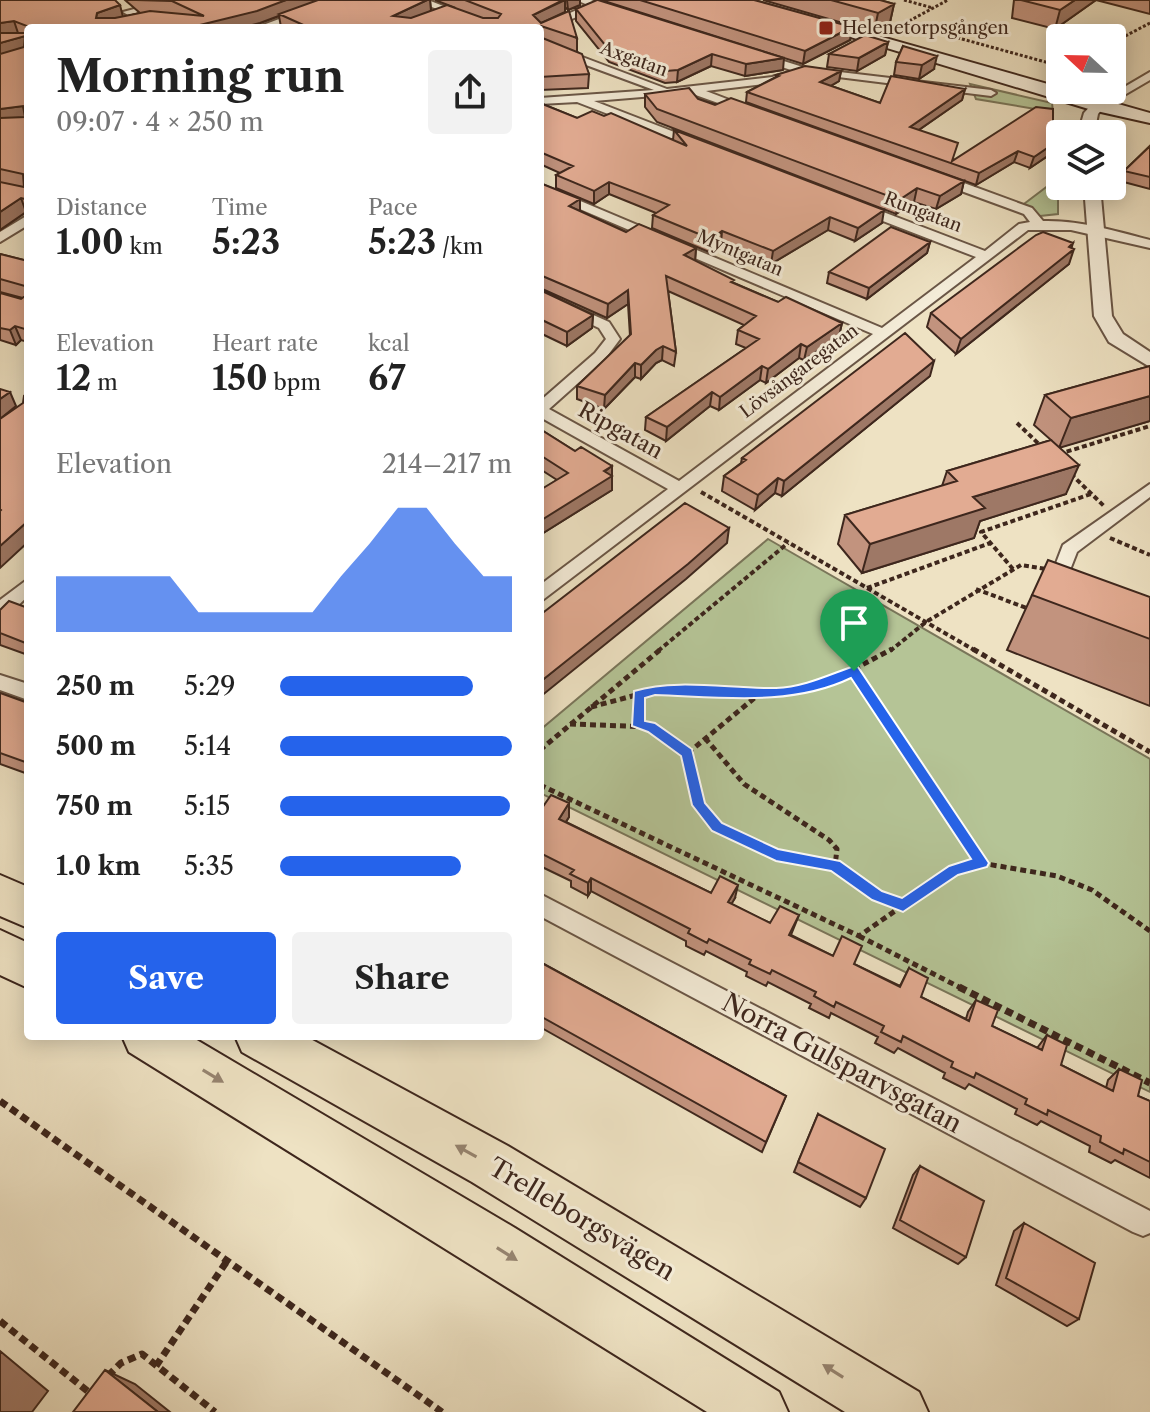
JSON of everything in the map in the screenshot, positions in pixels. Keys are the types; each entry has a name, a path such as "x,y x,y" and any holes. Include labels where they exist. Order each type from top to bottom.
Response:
{"highway":[{"path":"0,894 24,907"},
{"path":"0,951 24,965"},
{"path":"153,1040 496,1247 759,1412"},
{"name":"Trelleborgsvägen","path":"266,1040 490,1164 899,1412"}],"main road":[{"path":"735,0 865,41 1150,118"}],"street":[{"path":"121,24 128,13 181,0"},
{"path":"271,24 339,0"},
{"path":"419,0 483,24"},
{"path":"581,0 626,14"},
{"path":"544,28 596,5"},
{"path":"128,13 171,15 153,7"},
{"path":"425,20 447,11"},
{"name":"Axgatan","path":"544,45 670,92"},
{"path":"746,52 805,71 991,93"},
{"path":"544,101 670,92 773,80 805,71 832,58"},
{"path":"1089,120 1098,106 1150,75"},
{"path":"690,89 763,115"},
{"path":"580,99 710,150"},
{"path":"925,174 1028,211 1038,223 1149,241"},
{"name":"Myntgatan","path":"544,190 882,333"},
{"path":"1094,200 1099,231 1103,316 1108,328 1124,346 1150,361"},
{"name":"Rungatan","path":"854,205 984,255"},
{"path":"0,238 24,222"},
{"name":"Lövsångaregatan","path":"544,592 984,255 1024,227 1038,223"},
{"path":"544,297 604,325 613,339 600,356 544,406"},
{"name":"Ripgatan","path":"544,412 683,486"},
{"path":"1062,571 1069,549 1150,489"},
{"path":"0,611 24,589"},
{"path":"0,682 24,691"},
{"name":"Norra Gulsparvsgatan","path":"544,906 1143,1222"}],"path":[{"path":"904,0 934,8"},
{"path":"865,41 948,0"},
{"path":"1126,36 1150,23"},
{"path":"933,31 1046,62"},
{"path":"1017,423 1113,515"},
{"path":"1052,456 1150,426"},
{"path":"683,486 788,543 1150,752"},
{"path":"1013,569 981,532 1091,494"},
{"path":"1092,529 1150,555"},
{"path":"544,747 788,543"},
{"path":"866,588 990,543"},
{"path":"591,707 638,695 689,689 759,694 828,683 884,656 926,622 976,589 1021,565 1062,571"},
{"path":"976,589 1034,611"},
{"path":"854,671 981,863"},
{"path":"688,753 759,694"},
{"path":"638,695 639,726"},
{"path":"570,724 651,727 688,753 699,805 717,827 776,855 835,866 877,895 903,905"},
{"path":"705,738 726,770 760,796 823,831 837,849 835,866"},
{"path":"544,787 859,936 1150,1083"},
{"path":"859,936 954,870 981,863 1057,876 1092,890 1150,931"},
{"path":"0,1101 442,1412"},
{"path":"156,1366 227,1261"},
{"path":"0,1321 90,1393"},
{"path":"84,1402 121,1363 142,1354 215,1412"}],"green space":[{"path":"970,84 1046,102 1052,104 1053,112 976,99"},
{"path":"1046,187 1046,200 1058,200 1058,214 1040,216 1016,210"},
{"path":"768,539 1150,759 1150,1092 544,795 544,727"}],"building":[{"path":"0,0 115,0 120,5 97,13 96,18 115,18 150,11 204,16 172,1 136,0 286,0 204,24 0,23"},
{"path":"318,0 427,0 393,16 411,18 447,5 483,18 498,18 501,14 465,0 563,0 533,15 541,23 569,11 577,38 544,27 544,24 301,24 279,14"},
{"path":"597,0 784,58 746,64 712,54 678,70 666,71 609,50 576,9"},
{"path":"640,0 754,0 852,27 805,51"},
{"path":"831,0 880,0 894,4 878,13"},
{"path":"1021,0 1075,0 1060,10"},
{"path":"0,33 24,33 24,36 0,43"},
{"path":"865,35 888,42 859,58 829,54"},
{"path":"544,39 582,54 589,74 544,77"},
{"path":"903,46 937,56 922,65 896,62"},
{"path":"24,47 24,112 23,106 0,109 0,54"},
{"path":"805,66 841,71 820,82 880,103 891,76 965,89 910,127 958,143 952,161 1036,107 1053,109 1053,120 1046,120 1046,149 1034,157 1018,151 979,173 747,92 779,76 776,75"},
{"path":"689,88 698,99 715,105 731,98 964,181 940,196 917,188 899,200 657,109 645,94"},
{"path":"544,105 577,118 592,111 604,116 611,113 687,146 674,130 884,210 858,228 830,217 773,251 722,231 711,239 653,215 669,205 609,182 594,191 556,175 573,166 544,154"},
{"path":"24,117 24,187 23,174 0,169 0,118"},
{"path":"1150,146 1150,177 1126,169"},
{"path":"0,182 24,187 24,199 0,212"},
{"path":"544,185 580,199 569,206 626,232 639,224 696,248 684,255 734,280 731,282 778,302 786,297 842,323 807,347 801,344 768,369 762,366 720,397 712,392 667,427 646,417 759,339 738,330 756,316 666,276 676,352 663,346 656,350 641,365 635,363 605,395 577,386 631,334 628,290 608,304 544,277"},
{"path":"891,227 930,242 869,288 829,272"},
{"path":"1043,232 1073,243 1069,247 1074,249 961,339 931,313 1036,235"},
{"path":"0,254 24,260 24,286 0,279"},
{"path":"544,292 593,315 567,332 544,321"},
{"path":"0,293 21,299 24,297 24,329 15,326 10,330 0,328"},
{"path":"905,333 934,361 784,481 778,478 758,495 724,476 746,460 742,458"},
{"path":"1150,366 1150,396 1071,418 1045,395"},
{"path":"0,389 10,392 0,399"},
{"path":"24,396 24,525 0,546 0,419 23,403"},
{"path":"544,432 575,451 581,447 612,466 604,471 612,476 544,518 544,488 568,473 544,458"},
{"path":"1051,440 1079,465 973,497 985,508 870,544 845,515 957,481 947,471"},
{"path":"685,503 729,528 544,679 544,612"},
{"path":"1048,560 1150,597 1150,639 1032,595"},
{"path":"9,601 24,607 24,642 0,633 0,610"},
{"path":"0,693 24,702 24,762 0,753"},
{"path":"551,795 569,803 559,819 711,893 720,876 738,885 728,902 770,923 780,906 799,915 789,935 833,956 842,936 862,946 854,964 900,987 909,968 928,978 921,997 969,1021 976,1000 998,1010 992,1026 1042,1050 1047,1035 1067,1045 1061,1065 1113,1091 1119,1069 1142,1080 1138,1096 1150,1101 1150,1162 1124,1149 1123,1154 1100,1142 1101,1136 1048,1110 1047,1115 1025,1104 1027,1099 976,1073 974,1078 951,1067 953,1062 903,1036 901,1042 881,1032 884,1026 836,1002 834,1007 814,996 816,992 772,970 770,974 749,964 751,960 709,939 707,943 688,933 690,929 591,878 588,883 570,874 574,870 544,855 544,805"},
{"path":"544,964 786,1096 766,1142 544,1018"},
{"path":"818,1114 885,1149 866,1198 798,1162"},
{"path":"920,1166 984,1201 966,1257 900,1220"},
{"path":"1024,1223 1095,1263 1079,1319 1006,1278"},
{"path":"105,1370 158,1412 73,1412"}],"place":[{"name":"Helenetorpsgången","path":"826,28"}],"route":[{"path":"854,671 981,863 954,870 903,905 877,895 835,866 776,855 717,827 699,805 688,753 651,727 639,726 638,695 655,690 689,689 733,695 780,693 828,683 854,671"}]}
